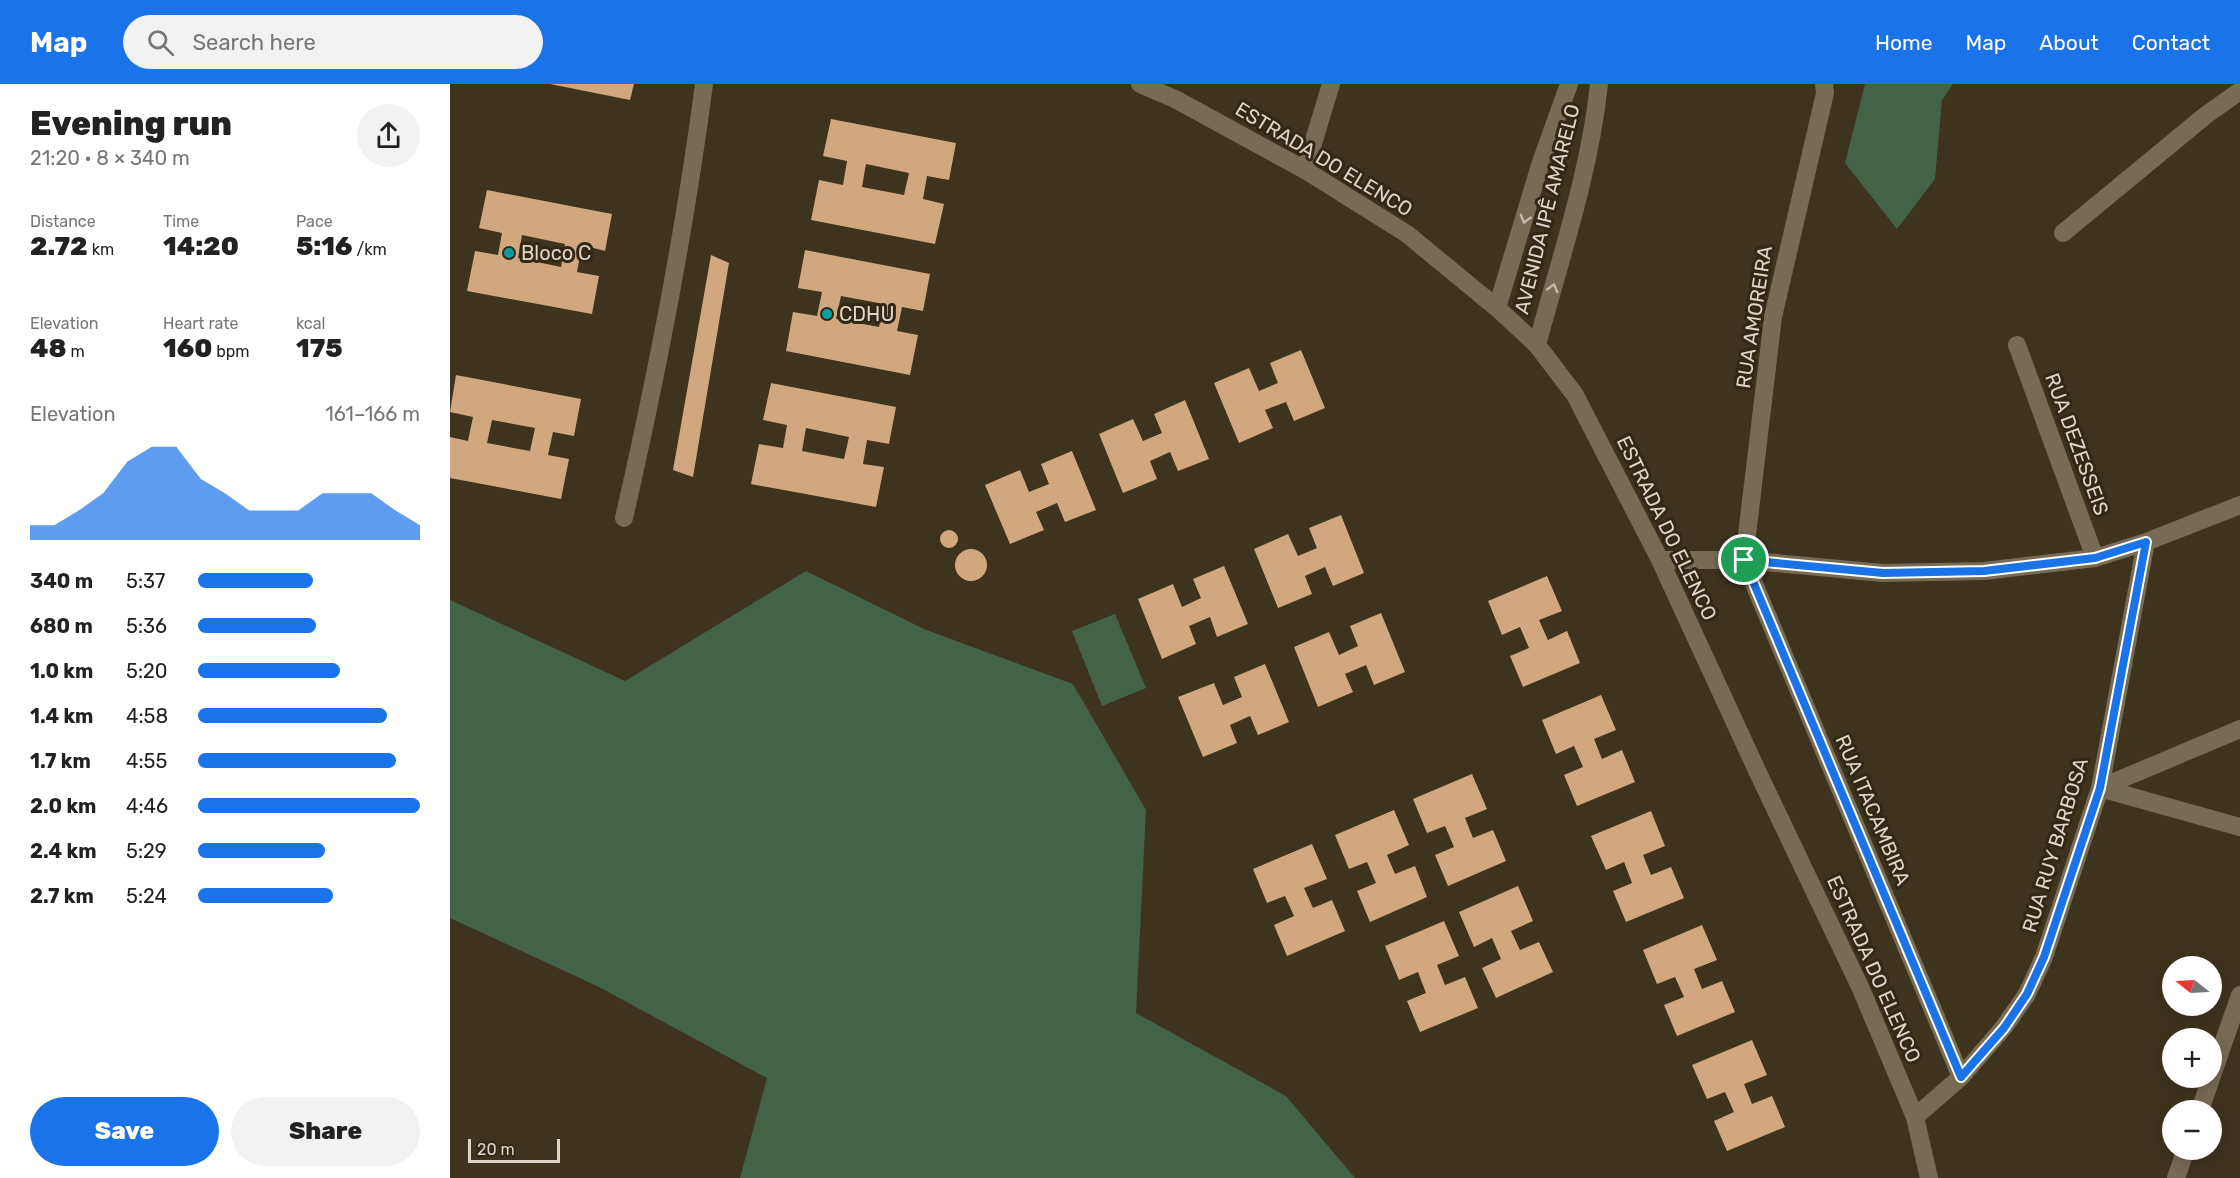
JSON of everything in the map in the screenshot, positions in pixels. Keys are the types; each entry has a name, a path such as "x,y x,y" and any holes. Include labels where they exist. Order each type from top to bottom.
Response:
{"street":[{"path":"624,518 656,374 685,220 704,84"},
{"name":"ESTRADA DO ELENCO","path":"1140,84 1174,99 1305,170 1407,234 1497,308 1537,345 1575,395 1660,560 1861,989 1915,1117 1929,1178"},
{"path":"1305,170 1331,84"},
{"name":"AVENIDA IPÊ AMARELO","path":"1497,308 1541,162 1569,84"},
{"name":"AVENIDA IPÊ AMARELO","path":"1537,345 1580,187 1599,84"},
{"name":"RUA AMOREIRA","path":"1744,560 1773,317 1825,93 1824,84"},
{"path":"2063,233 2206,115 2240,91"},
{"name":"RUA DEZESSEIS","path":"2017,345 2095,558"},
{"path":"1660,560 1744,560 1883,573 1984,571 2095,558 2146,542 2240,505"},
{"name":"RUA RUY BARBOSA","path":"1915,1117 1961,1077 2004,1028 2027,994 2044,957 2100,788 2146,542"},
{"name":"RUA ITACAMBIRA","path":"1744,560 1961,1077"},
{"path":"2100,788 2240,729"},
{"path":"2100,788 2240,827"},
{"path":"2203,1100 2240,995"},
{"path":"2176,1178 2182,1160"}],"green space":[{"path":"1865,84 1953,84 1942,100 1935,179 1897,229 1845,163"},
{"path":"806,571 924,629 1073,684 1146,810 1136,1013 1286,1096 1355,1178 740,1178 767,1078 599,987 450,918 450,600 625,681"},
{"path":"1115,614 1146,688 1102,706 1072,631"}],"building":[{"path":"550,84 634,84 630,100"},
{"path":"831,119 956,143 949,180 927,176 923,199 944,204 935,244 811,220 819,180 843,185 847,161 823,156","holes":["866,164 909,173 904,195 862,187"]},
{"name":"Bloco C","path":"487,190 612,214 605,251 582,245 577,272 599,276 592,314 467,291 475,251 498,255 502,233 479,228","holes":["522,235 565,244 561,267 518,258"]},
{"name":"CDHU","path":"805,250 930,274 923,311 902,307 897,331 918,335 910,375 786,351 793,312 817,316 822,292 798,288","holes":["841,296 884,304 879,327 836,319"]},
{"path":"711,255 729,263 693,477 673,470"},
{"path":"1301,350 1325,408 1294,421 1286,402 1265,410 1273,428 1239,443 1214,383 1249,368 1259,391 1278,383 1270,363"},
{"path":"456,375 581,399 574,436 553,432 548,455 569,459 561,499 450,478 450,437 468,441 473,417 450,412","holes":["492,420 535,428 530,451 487,443"]},
{"path":"771,383 896,407 889,444 867,440 863,464 884,467 876,507 751,484 759,444 783,448 787,425 763,420","holes":["806,428 849,437 844,459 802,451"]},
{"path":"1185,400 1209,459 1178,471 1170,452 1150,461 1157,479 1123,493 1099,434 1133,419 1143,441 1162,433 1154,414"},
{"path":"1072,451 1096,510 1065,522 1057,503 1036,512 1044,530 1010,544 985,485 1020,470 1029,492 1049,484 1041,464"},
{"path":"1341,515 1364,573 1333,586 1325,567 1305,576 1312,594 1278,608 1254,549 1288,534 1298,556 1317,548 1309,528"},
{"path":"949,530 955,533 958,539 955,545 949,548 943,545 940,539 943,533"},
{"path":"971,549 982,554 987,565 982,576 971,581 960,576 955,565 960,554"},
{"path":"1224,566 1248,624 1217,637 1210,617 1189,626 1196,644 1162,659 1138,599 1173,584 1182,607 1201,598 1193,579"},
{"path":"1547,576 1562,611 1539,620 1548,640 1567,631 1580,663 1523,687 1510,656 1529,648 1520,627 1502,635 1488,601"},
{"path":"1381,613 1405,672 1374,685 1366,665 1345,674 1353,692 1318,707 1294,647 1329,632 1339,655 1358,646 1350,626"},
{"path":"1265,664 1289,722 1258,735 1250,716 1230,725 1237,743 1203,757 1178,697 1214,683 1223,705 1242,697 1234,677"},
{"path":"1601,695 1616,730 1594,739 1602,759 1622,750 1635,782 1577,806 1564,775 1583,767 1574,746 1556,754 1542,720"},
{"path":"1472,774 1487,809 1465,818 1473,838 1493,830 1506,861 1448,886 1435,855 1454,847 1445,826 1427,833 1413,799"},
{"path":"1394,810 1409,845 1387,855 1395,874 1415,866 1427,897 1370,922 1357,891 1376,883 1367,862 1349,869 1335,835"},
{"path":"1651,811 1665,846 1643,855 1651,875 1671,867 1684,898 1626,922 1613,891 1632,883 1624,862 1606,870 1591,836"},
{"path":"1312,844 1327,879 1304,888 1313,908 1332,900 1345,931 1287,956 1274,925 1294,916 1285,896 1267,903 1253,869"},
{"path":"1518,886 1533,921 1511,931 1520,950 1539,942 1553,972 1496,998 1482,968 1501,959 1492,938 1474,947 1459,912"},
{"path":"1444,921 1459,956 1437,965 1445,985 1465,977 1478,1008 1420,1032 1407,1001 1426,993 1418,972 1399,980 1385,946"},
{"path":"1702,925 1717,960 1694,969 1702,989 1722,981 1735,1012 1677,1036 1664,1005 1684,997 1675,977 1657,984 1643,950"},
{"path":"1752,1040 1767,1075 1744,1084 1752,1104 1772,1096 1785,1127 1727,1151 1714,1121 1734,1112 1725,1092 1707,1099 1692,1065"}],"place":[{"name":"Bloco C","path":"509,253"},
{"name":"CDHU","path":"827,314"}],"route":[{"path":"2146,542 2100,788 2044,957 2027,994 2004,1028 1961,1077 1837,782 1744,560 1883,573 1984,571 2095,558 2146,542"}]}
